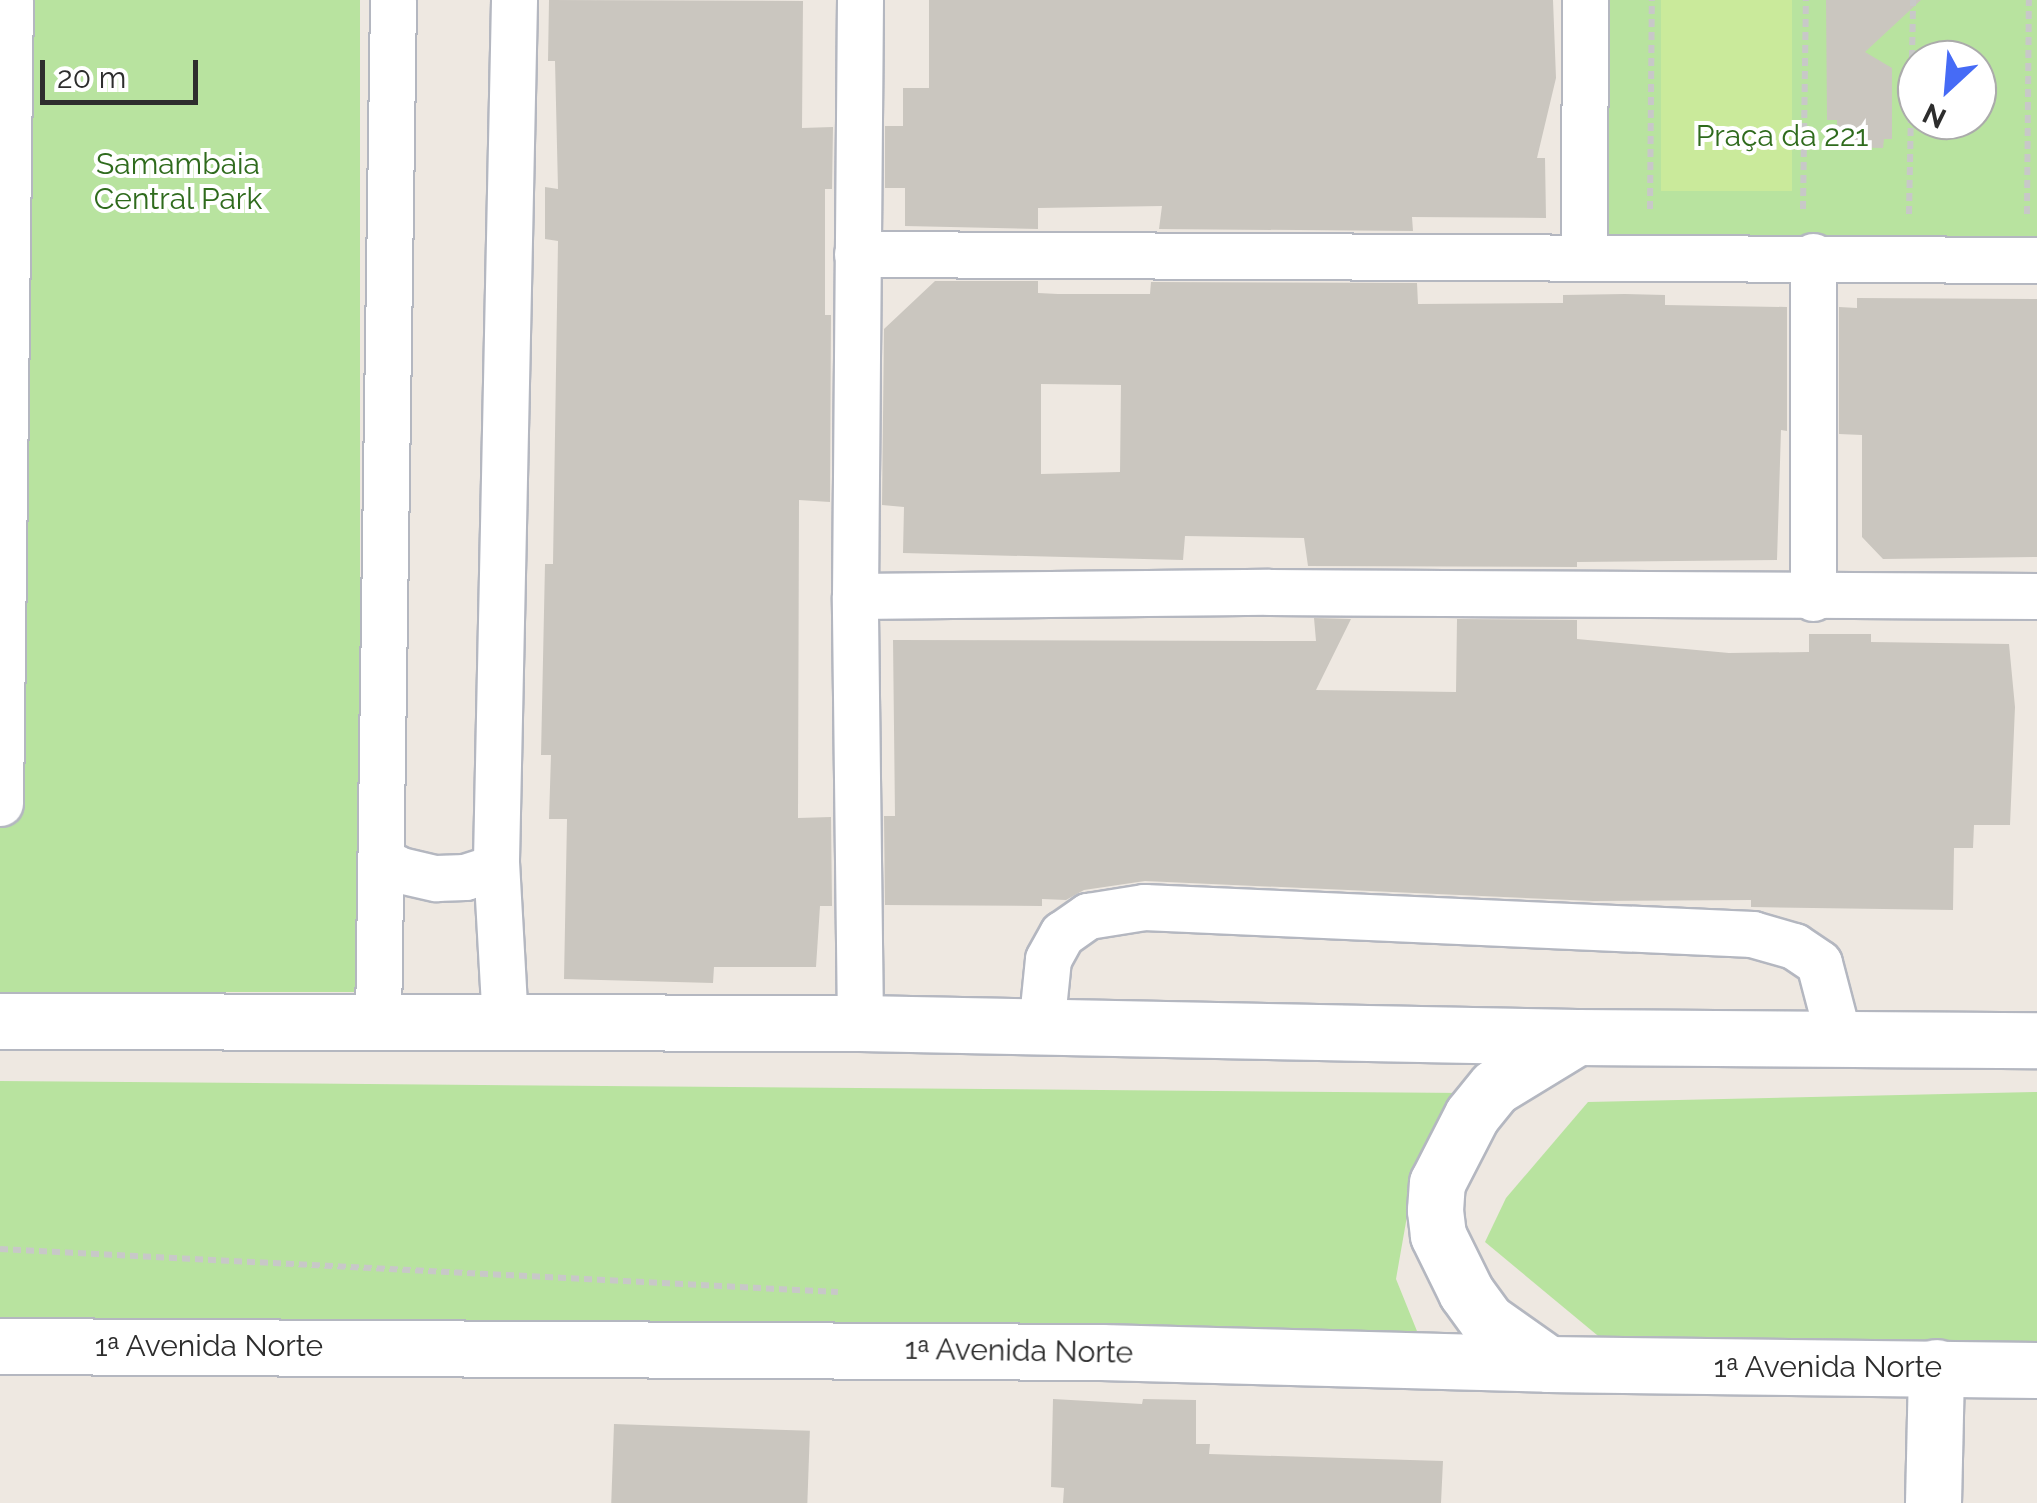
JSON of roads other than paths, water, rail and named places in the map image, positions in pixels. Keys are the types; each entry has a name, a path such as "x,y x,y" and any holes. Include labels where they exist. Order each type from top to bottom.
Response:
{"main road":[{"path":"0,1021 860,1023 1577,1037 2037,1040"},
{"path":"1548,1364 1488,1321 1466,1292 1438,1235 1437,1183 1472,1115 1495,1088 1577,1037"},
{"name":"1ᵃ Avenida Norte","path":"0,1346 985,1350 1548,1364 2037,1370"},
{"path":"1933,1503 1936,1367"}],"street":[{"path":"0,804 10,0"},
{"path":"378,1023 393,0"},
{"path":"505,1023 496,860 514,0"},
{"path":"860,0 855,596 860,1023"},
{"path":"1584,256 1585,0"},
{"path":"857,254 1584,256 1808,241 1908,256 2032,245"},
{"path":"1808,241 1813,598"},
{"path":"855,596 1269,592 1813,598 2037,596"},
{"path":"383,861 400,870 436,878 464,878 487,870 496,860"},
{"path":"1041,1028 1048,959 1062,934 1088,916 1144,908 1752,934 1794,946 1819,963 1839,1039"}],"park label":[{"name":"Praça da 221","path":"1782,136"},
{"name":"Samambaia Central Park","path":"178,181"}]}
